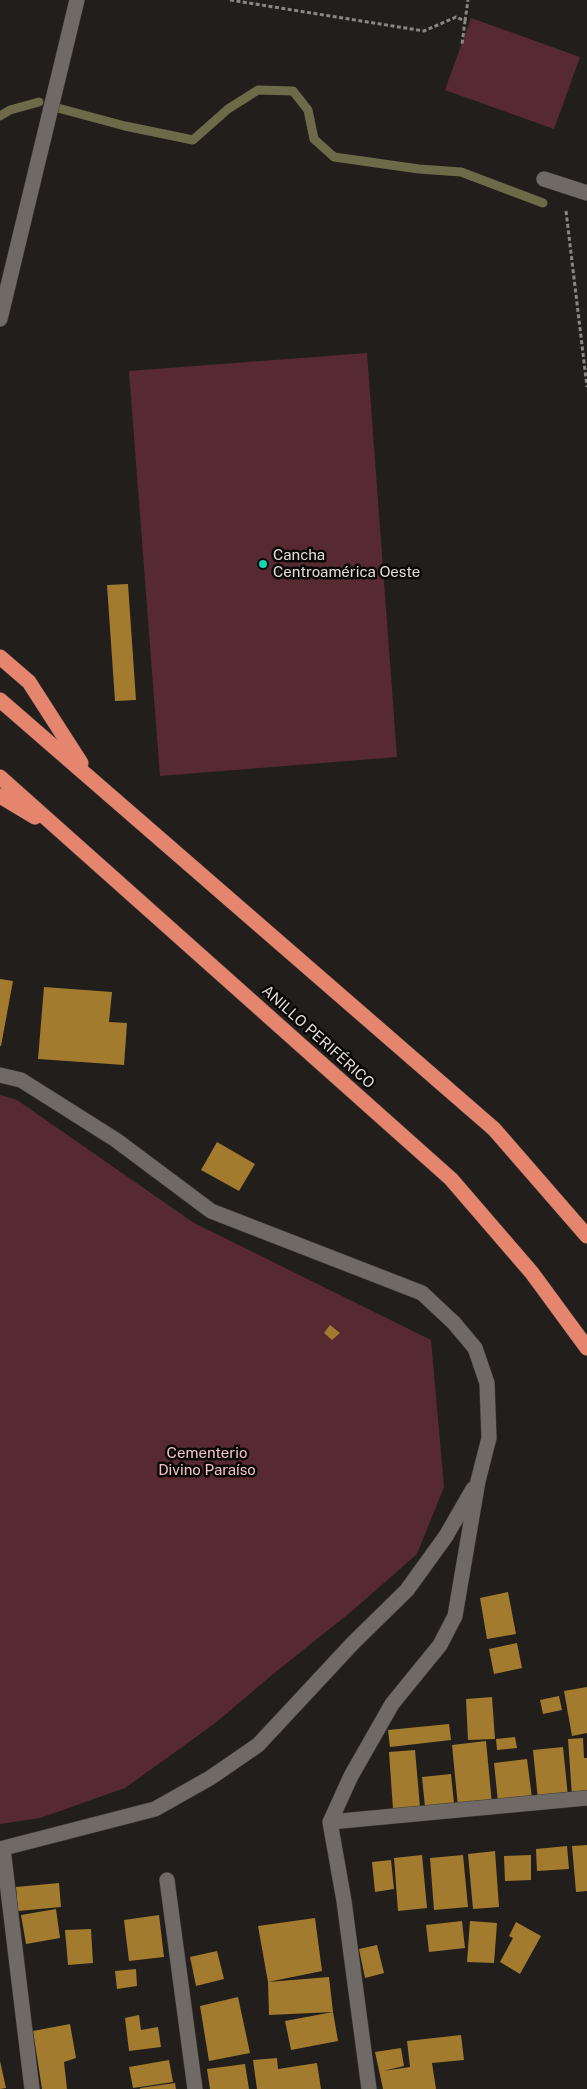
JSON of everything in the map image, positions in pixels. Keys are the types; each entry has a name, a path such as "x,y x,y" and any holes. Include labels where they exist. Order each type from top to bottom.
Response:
{"highway":[{"path":"0,657 29,682 92,779"},
{"path":"0,700 494,1129 587,1236"},
{"name":"ANILLO PERIFÉRICO","path":"0,777 451,1179 532,1274 587,1348"},
{"path":"0,796 68,837"}],"street":[{"path":"0,319 77,0"},
{"path":"544,179 587,193"},
{"path":"0,1075 21,1080 116,1140 211,1211 422,1293 454,1323 475,1348 487,1383 489,1438 478,1481 455,1616 440,1645 392,1704 350,1776 330,1822 344,1901 369,2089"},
{"path":"32,2089 1,1849 155,1809 210,1778 258,1745 353,1643 407,1590 446,1536 478,1481"},
{"path":"330,1822 587,1798"},
{"path":"167,1880 195,2089"}],"path":[{"path":"230,0 424,31 456,17 465,22"},
{"path":"462,44 468,0"},
{"path":"563,185 587,387"}],"green space":[{"path":"471,18 580,57 554,129 445,90"},
{"name":"Cancha Centroamérica Oeste","path":"367,353 397,757 160,776 129,371"},
{"name":"Cementerio Divino Paraíso","path":"0,1095 17,1100 194,1223 431,1340 444,1487 417,1554 352,1611 214,1724 125,1788 40,1818 0,1824"}],"building":[{"path":"128,584 136,700 115,701 107,585"},
{"path":"0,979 13,981 1,1046 0,1046"},
{"path":"44,987 112,992 109,1022 127,1023 124,1065 38,1059"},
{"path":"217,1142 255,1164 239,1191 201,1170"},
{"path":"330,1325 340,1333 332,1340 324,1333"},
{"path":"508,1592 516,1634 487,1639 480,1598"},
{"path":"517,1643 522,1668 494,1674 489,1649"},
{"path":"587,1687 587,1733 572,1736 564,1691"},
{"path":"559,1696 562,1710 543,1714 540,1700"},
{"path":"492,1697 495,1739 468,1740 466,1699"},
{"path":"449,1724 451,1740 390,1747 388,1730"},
{"path":"515,1737 517,1748 497,1750 496,1739"},
{"path":"583,1738 584,1758 587,1758 587,1795 572,1796 568,1739"},
{"path":"486,1741 492,1804 458,1807 452,1745"},
{"path":"563,1747 568,1797 538,1800 533,1750"},
{"path":"415,1750 420,1807 393,1809 389,1752"},
{"path":"527,1759 532,1798 498,1802 494,1763"},
{"path":"451,1774 454,1803 425,1807 422,1777"},
{"path":"587,1845 587,1891 576,1892 572,1846"},
{"path":"567,1846 569,1869 537,1871 536,1849"},
{"path":"495,1851 499,1907 473,1909 468,1854"},
{"path":"422,1855 427,1908 398,1911 394,1858"},
{"path":"463,1855 468,1907 434,1910 430,1858"},
{"path":"531,1855 531,1880 505,1881 504,1856"},
{"path":"391,1860 394,1889 375,1892 372,1862"},
{"path":"59,1883 61,1907 18,1911 16,1887"},
{"path":"56,1909 60,1938 26,1944 21,1915"},
{"path":"159,1915 164,1957 129,1961 124,1920"},
{"path":"315,1918 322,1971 268,1982 258,1926"},
{"path":"462,1921 465,1948 429,1952 426,1925"},
{"path":"470,1921 497,1923 494,1963 467,1962"},
{"path":"516,1922 541,1936 520,1974 500,1962 513,1938 509,1936"},
{"path":"91,1929 93,1963 68,1965 65,1930"},
{"path":"377,1945 384,1973 365,1978 359,1949"},
{"path":"217,1951 224,1979 196,1986 190,1957"},
{"path":"136,1969 137,1986 117,1989 115,1971"},
{"path":"329,1977 333,2012 269,2015 268,1982"},
{"path":"238,1997 250,2053 209,2061 200,2006"},
{"path":"333,2012 338,2041 291,2050 285,2021"},
{"path":"139,2015 141,2030 158,2027 161,2047 129,2051 125,2018"},
{"path":"70,2024 76,2058 64,2062 67,2089 42,2089 33,2031"},
{"path":"461,2035 464,2060 432,2063 436,2089 383,2089 375,2052 401,2048 404,2066 383,2071 410,2067 407,2041"},
{"path":"277,2058 278,2069 317,2063 321,2089 257,2089 253,2060"},
{"path":"169,2060 173,2082 133,2088 129,2067"},
{"path":"0,2061 6,2088 0,2089"},
{"path":"245,2064 249,2089 210,2089 207,2069"},
{"path":"175,2083 176,2089 140,2089 140,2088"}],"waterway":[{"path":"54,107 125,126 193,140 228,109 258,90 293,91 308,110 314,139 334,157 419,169 461,172 543,203"},
{"path":"0,116 10,110 39,102"}],"place":[{"name":"Cancha Centroamérica Oeste","path":"263,564"}]}
